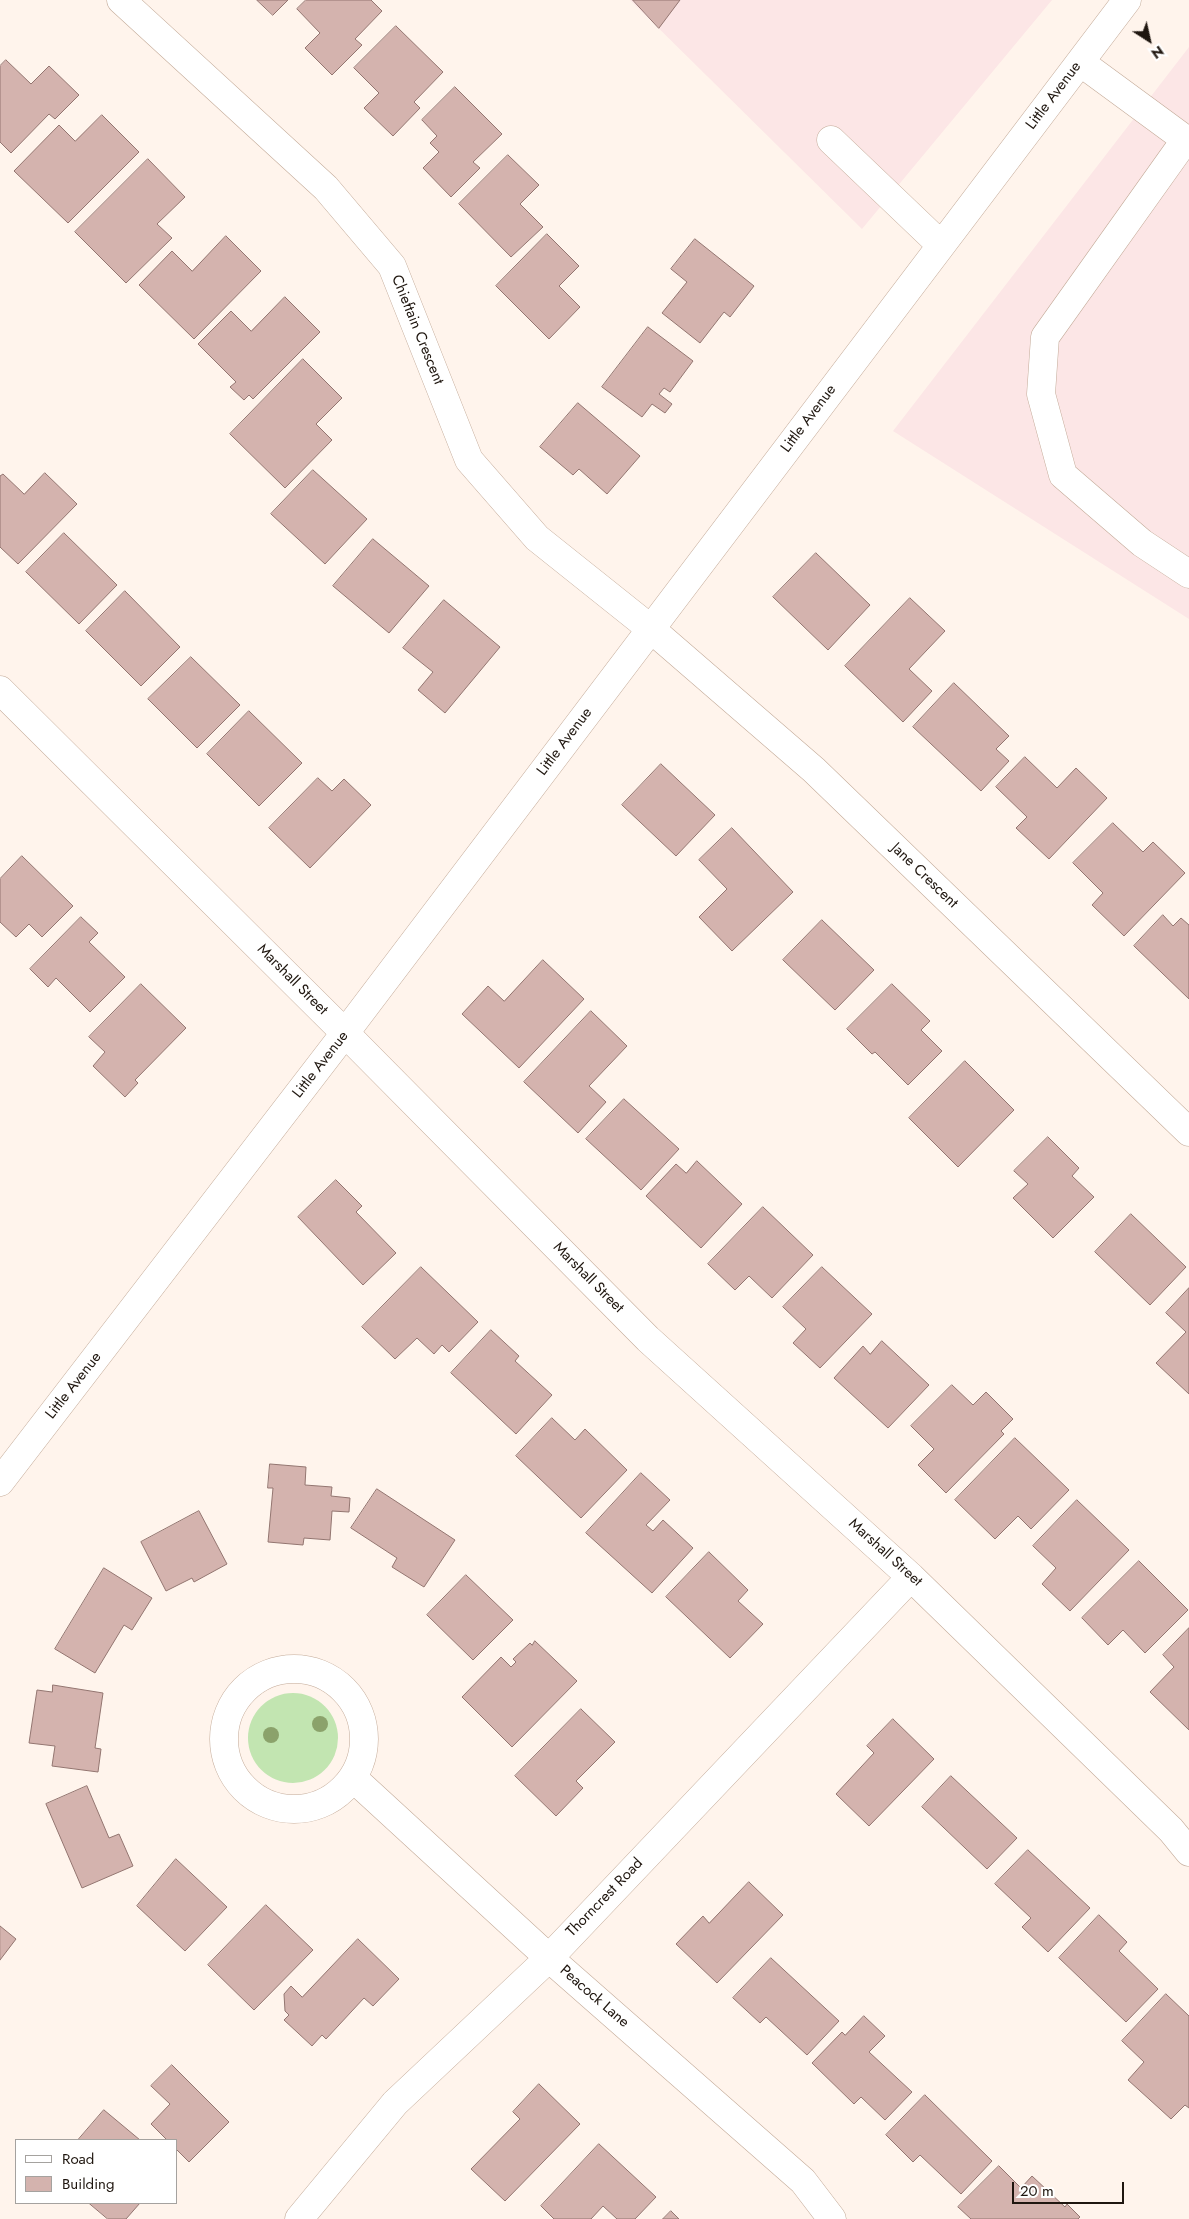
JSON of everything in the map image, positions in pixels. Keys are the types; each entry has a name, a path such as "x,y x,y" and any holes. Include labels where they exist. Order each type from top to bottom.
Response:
{"street":[{"name":"Chieftain Crescent","path":"120,0 326,188 392,266 469,460 538,538 651,629"},
{"name":"Little Avenue","path":"0,1482 346,1033 1127,0"},
{"path":"1080,62 1187,141 1045,338 1042,394 1063,475 1142,543 1189,574"},
{"path":"831,140 941,245"},
{"name":"Jane Crescent","path":"651,629 814,770 1189,1132"},
{"name":"Marshall Street","path":"0,690 346,1033 648,1339 911,1577 1171,1830 1189,1852"},
{"name":"Thorncrest Road","path":"299,2219 395,2103 549,1958 911,1577"},
{"path":"285,1668 308,1669 329,1677 347,1692 359,1711 365,1733 362,1756 353,1778 337,1795 316,1806 293,1809 269,1805 249,1793 234,1776 225,1754 224,1730 231,1707 244,1689 263,1676 285,1668"},
{"name":"Peacock Lane","path":"353,1778 549,1958 802,2181 832,2219"}],"shaded area":[{"path":"630,0 1052,0 862,229"},
{"path":"1189,47 1189,619 893,431"}],"green space":[{"path":"293,1693 310,1696 325,1706 335,1721 338,1738 335,1755 325,1770 310,1780 293,1783 276,1780 261,1770 251,1755 248,1738 251,1721 261,1706 276,1696"}],"building":[{"path":"257,0 288,0 273,15"},
{"path":"306,0 371,0 382,11 355,39 362,45 332,75 305,48 320,33 297,9"},
{"path":"633,0 680,0 659,28"},
{"path":"396,26 443,72 414,102 420,108 393,136 364,108 379,93 354,68"},
{"path":"6,60 31,84 49,66 79,95 55,119 49,114 11,153 0,142 0,66"},
{"path":"455,87 502,134 473,162 480,168 451,197 423,168 439,152 430,143 437,136 422,120"},
{"path":"102,115 139,152 68,223 14,171 59,125 75,141"},
{"path":"508,155 539,185 520,204 543,227 511,257 459,204"},
{"path":"148,159 185,197 157,224 172,238 126,283 75,232"},
{"path":"547,234 579,266 559,286 580,307 549,339 496,286"},
{"path":"226,236 261,271 194,339 139,285 172,251 192,271"},
{"path":"695,239 754,286 730,317 724,312 700,343 662,313 687,282 671,269"},
{"path":"285,297 320,332 253,399 249,395 244,400 230,387 236,382 198,344 231,311 251,331"},
{"path":"648,327 693,361 670,392 664,388 659,394 672,404 665,413 652,404 642,417 602,387"},
{"path":"303,359 342,398 316,424 332,440 285,488 230,434"},
{"path":"578,403 640,456 607,494 579,469 573,475 540,447"},
{"path":"313,470 367,519 325,564 271,514"},
{"path":"45,473 77,504 18,564 0,547 0,476 3,474 24,494"},
{"path":"64,533 117,585 79,624 26,572"},
{"path":"373,539 429,586 389,633 333,586"},
{"path":"816,553 870,605 828,650 773,597"},
{"path":"125,591 180,647 141,686 86,631"},
{"path":"910,598 945,631 909,669 932,691 903,722 845,666"},
{"path":"444,600 500,647 445,713 418,690 433,672 403,648"},
{"path":"191,657 240,705 197,748 148,699"},
{"path":"954,683 1009,736 996,749 1009,761 981,791 913,727"},
{"path":"249,711 302,763 259,806 207,754"},
{"path":"1025,757 1057,788 1076,768 1107,798 1049,859 1016,828 1027,817 996,787"},
{"path":"661,764 715,815 676,856 622,805"},
{"path":"318,778 332,791 344,779 371,805 310,868 269,828"},
{"path":"1113,823 1143,852 1153,842 1185,873 1124,936 1092,905 1103,893 1073,863"},
{"path":"732,828 793,892 732,951 699,917 727,889 699,860"},
{"path":"22,856 73,906 42,937 29,924 16,937 0,922 0,879"},
{"path":"1163,915 1173,926 1181,918 1189,925 1189,999 1134,946"},
{"path":"81,917 98,933 89,942 125,977 90,1012 56,978 48,987 30,969"},
{"path":"822,920 874,970 835,1010 783,960"},
{"path":"543,960 584,999 519,1068 462,1014 488,986 504,1001"},
{"path":"141,984 186,1028 135,1080 138,1083 125,1097 93,1066 105,1052 89,1037"},
{"path":"892,984 930,1021 921,1030 942,1051 908,1085 875,1052 872,1054 847,1029"},
{"path":"591,1011 627,1046 589,1086 606,1102 578,1133 524,1082"},
{"path":"965,1061 1014,1110 958,1167 909,1118"},
{"path":"624,1099 679,1149 641,1190 586,1139"},
{"path":"1048,1137 1079,1168 1072,1176 1094,1197 1053,1238 1013,1198 1028,1184 1014,1171"},
{"path":"697,1161 742,1204 701,1248 646,1196 676,1164 686,1173"},
{"path":"336,1180 362,1206 356,1212 396,1253 363,1285 298,1217"},
{"path":"763,1207 813,1255 772,1298 749,1276 735,1290 708,1264"},
{"path":"1131,1214 1186,1267 1150,1305 1095,1252"},
{"path":"421,1267 478,1322 449,1352 442,1345 434,1354 417,1338 395,1359 362,1327"},
{"path":"822,1267 872,1314 820,1368 793,1343 806,1329 783,1307"},
{"path":"1189,1288 1189,1394 1156,1363 1186,1332 1166,1313"},
{"path":"491,1330 519,1356 515,1361 552,1395 516,1434 451,1373"},
{"path":"882,1341 929,1385 888,1428 834,1378 863,1346 870,1354"},
{"path":"952,1385 973,1405 986,1392 1013,1419 1001,1431 1004,1434 946,1493 918,1465 934,1449 911,1426"},
{"path":"552,1418 575,1440 585,1429 627,1470 581,1518 516,1456"},
{"path":"1015,1438 1069,1490 1031,1529 1018,1516 995,1539 955,1500"},
{"path":"270,1464 306,1467 305,1485 332,1487 331,1496 350,1498 349,1512 332,1511 330,1540 304,1538 303,1545 268,1542 273,1488 268,1488"},
{"path":"641,1473 670,1500 646,1525 653,1531 663,1520 693,1548 652,1593 586,1533"},
{"path":"377,1489 455,1540 424,1587 392,1567 397,1558 351,1528"},
{"path":"1077,1500 1129,1550 1070,1611 1042,1584 1056,1568 1033,1546"},
{"path":"199,1511 227,1564 194,1582 192,1578 166,1591 141,1542"},
{"path":"709,1552 748,1590 738,1601 763,1624 730,1658 666,1597"},
{"path":"1139,1561 1188,1610 1145,1653 1123,1630 1108,1645 1082,1618"},
{"path":"104,1568 152,1598 132,1630 124,1625 95,1673 55,1649"},
{"path":"466,1575 513,1620 473,1660 427,1615"},
{"path":"1189,1628 1189,1730 1150,1692 1174,1667 1163,1655"},
{"path":"535,1641 577,1681 512,1747 462,1697 501,1657 511,1667 516,1662 513,1659 530,1643 532,1645"},
{"path":"53,1685 103,1693 95,1748 101,1749 98,1772 52,1766 55,1746 29,1743 37,1690 52,1692"},
{"path":"581,1709 615,1742 576,1781 583,1788 556,1816 515,1776"},
{"path":"893,1719 934,1759 869,1826 836,1794 874,1753 867,1746"},
{"path":"951,1776 1017,1838 987,1869 922,1807"},
{"path":"87,1786 109,1838 119,1834 133,1866 82,1888 46,1804"},
{"path":"1028,1850 1090,1908 1048,1952 1022,1927 1031,1918 995,1884"},
{"path":"176,1859 227,1907 185,1951 137,1906"},
{"path":"749,1882 783,1915 717,1983 676,1944 703,1916 709,1923"},
{"path":"266,1905 313,1950 254,2010 208,1965"},
{"path":"1099,1915 1127,1942 1119,1951 1158,1989 1126,2022 1059,1958"},
{"path":"0,1926 16,1939 0,1960"},
{"path":"358,1939 399,1979 373,2006 364,1998 326,2039 322,2035 312,2046 284,2020 289,2015 285,2011 284,1994 291,1986 302,1997"},
{"path":"771,1958 839,2021 807,2055 766,2017 760,2023 733,1998"},
{"path":"1166,1994 1189,2016 1189,2108 1185,2105 1171,2119 1128,2080 1144,2062 1122,2041"},
{"path":"864,2016 885,2036 869,2052 912,2092 885,2120 861,2097 854,2104 812,2063 842,2032 845,2035"},
{"path":"172,2065 229,2122 189,2162 178,2151 178,2139 166,2139 151,2124 170,2104 151,2086"},
{"path":"539,2084 580,2124 505,2201 471,2169 520,2119 513,2112"},
{"path":"925,2095 992,2161 961,2194 920,2155 913,2162 886,2135"},
{"path":"104,2110 139,2139 79,2139"},
{"path":"599,2144 656,2197 635,2219 617,2219 603,2206 591,2219 554,2219 541,2206"},
{"path":"999,2166 1021,2188 1032,2176 1065,2207 1067,2204 1080,2217 1078,2219 971,2219 958,2207"},
{"path":"90,2204 139,2204 126,2219 108,2219"},
{"path":"671,2211 679,2219 663,2219"}]}
